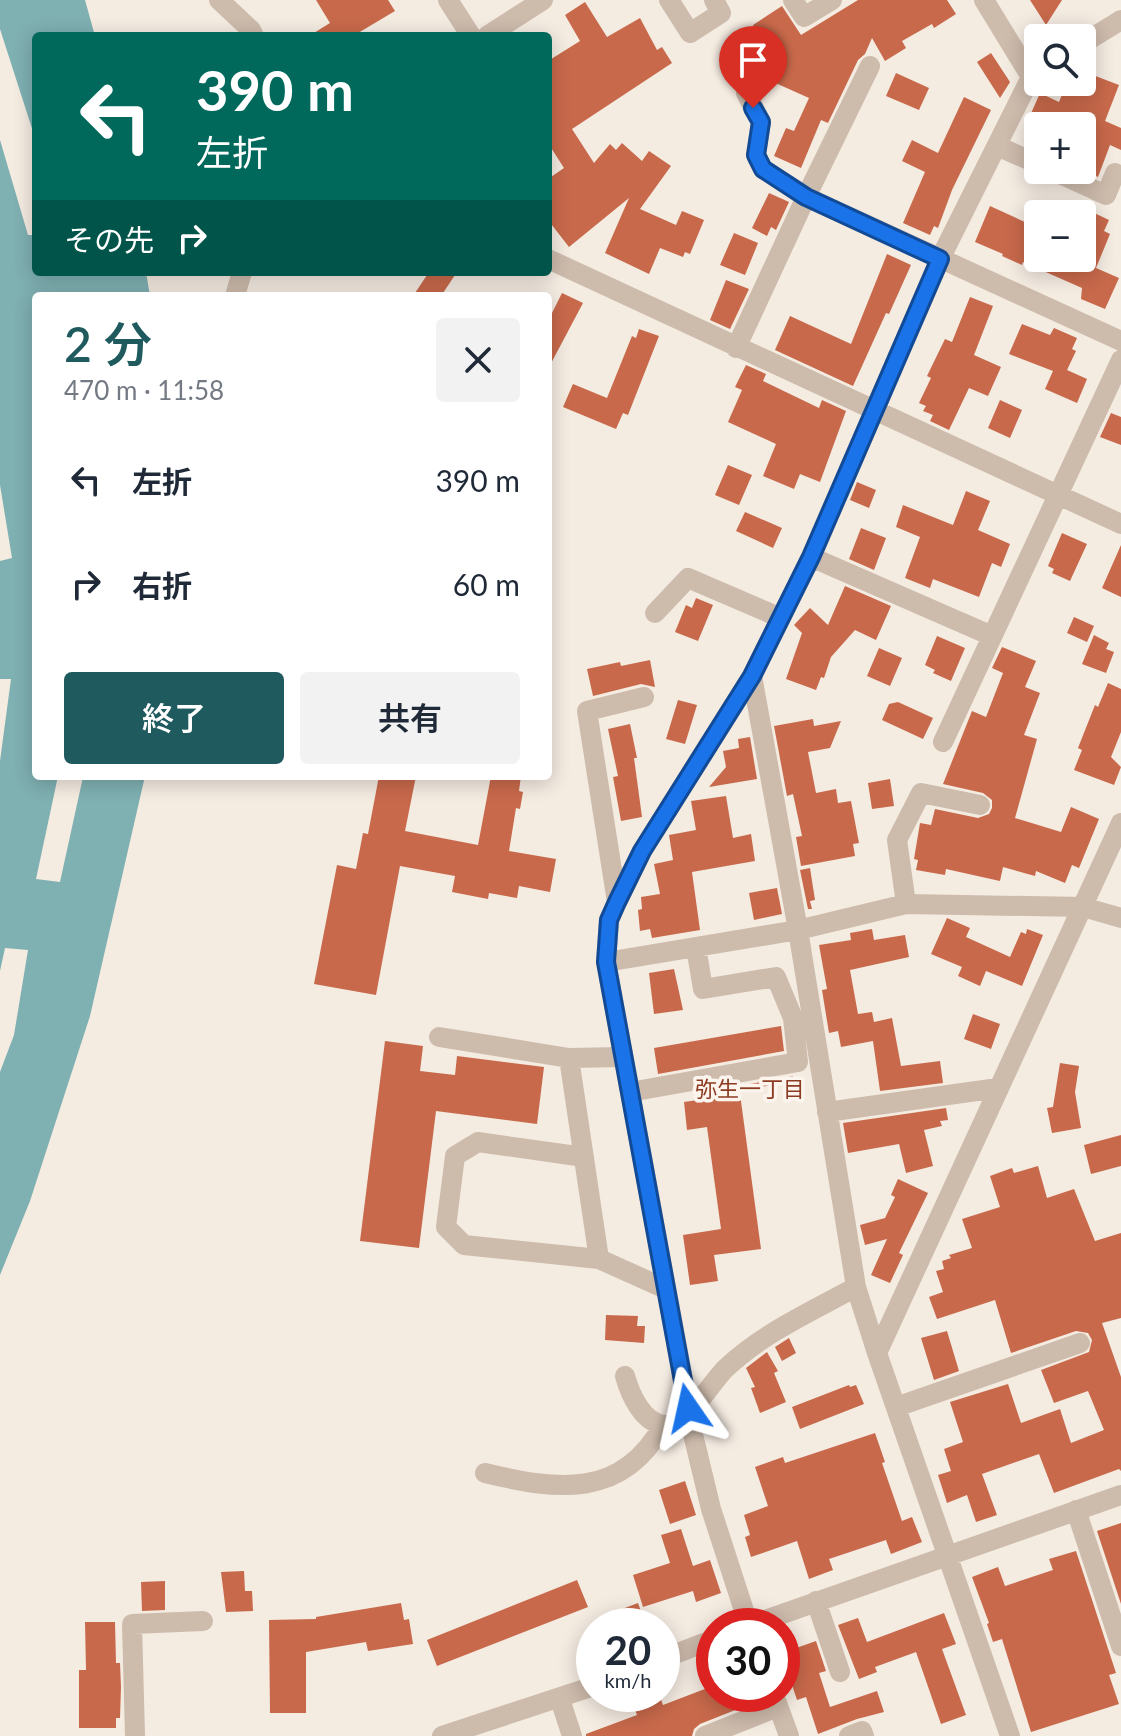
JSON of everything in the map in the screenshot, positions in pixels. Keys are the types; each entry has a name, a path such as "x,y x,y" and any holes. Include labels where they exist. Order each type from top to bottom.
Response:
{"street":[{"path":"219,0 252,32"},
{"path":"448,0 468,32"},
{"path":"493,32 543,0"},
{"path":"669,0 690,33 721,13 714,0"},
{"path":"793,0 804,17 832,0"},
{"path":"984,0 1024,60"},
{"path":"1096,35 1121,20"},
{"path":"736,348 870,66"},
{"path":"746,93 761,122 756,155 763,169 806,197 1121,341"},
{"path":"742,1608 711,1509 691,1426 606,962 609,920 642,851 752,676 811,557 940,259 1024,94"},
{"path":"997,146 1024,158"},
{"path":"1082,184 1106,195 1115,173"},
{"path":"552,261 1121,524"},
{"path":"943,742 1121,360"},
{"path":"811,557 992,636"},
{"path":"655,613 688,578 781,618"},
{"path":"752,676 798,930 856,1287 1010,1736"},
{"path":"617,902 587,711 644,697"},
{"path":"906,904 897,840 921,793 980,805"},
{"path":"877,1353 1121,823"},
{"path":"606,962 798,930 906,904 1083,907 1121,918"},
{"path":"630,1092 798,1062 793,1018 776,977 703,989 696,947"},
{"path":"439,1037 569,1058 623,1057"},
{"path":"569,1058 599,1259"},
{"path":"827,1112 998,1088"},
{"path":"584,1157 478,1142 455,1156 446,1227 464,1245 599,1259 666,1289"},
{"path":"625,1376 630,1392 644,1414 663,1425 673,1424 701,1400 725,1369 760,1341 856,1287"},
{"path":"896,1407 1080,1343"},
{"path":"485,1473 528,1483 572,1486 610,1478 635,1463 663,1425"},
{"path":"797,1608 1121,1495"},
{"path":"1076,1510 1121,1646"},
{"path":"816,1601 840,1672"},
{"path":"135,1736 132,1624 203,1621"},
{"path":"442,1736 576,1693"},
{"path":"560,1699 572,1736"},
{"path":"705,1736 754,1712"},
{"path":"780,1712 789,1736"},
{"path":"849,1736 862,1731 864,1736"}],"water":[{"path":"0,0 85,0 94,32 32,32 32,276 147,276 149,292 32,292 32,780 144,780 90,1016 30,1201 0,1275"}],"pier":[{"path":"0,29 32,129 32,235 28,235 0,140"},
{"path":"0,485 12,558 0,561"},
{"path":"0,679 11,679 0,761"},
{"path":"57,780 82,780 60,882 36,879"},
{"path":"5,948 28,950 14,1035 0,1072 0,971"}],"building":[{"path":"316,0 388,0 395,11 360,32 315,32 330,23"},
{"path":"858,0 947,0 956,14 934,28 932,24 902,41 906,48 885,61 872,38 828,123 821,120 801,168 774,156 786,128 794,131 809,98 771,81 759,89 743,75 773,56 753,25 782,6 801,35"},
{"path":"1030,0 1062,0 1047,24"},
{"path":"585,2 607,37 640,18 657,50 662,47 672,63 572,129 594,163 610,144 616,150 622,143 642,161 649,151 671,166 640,209 676,225 682,211 704,220 690,254 685,252 683,257 660,248 649,274 605,253 629,198 569,247 552,225 552,176 564,168 552,149 552,58 580,41 565,15"},
{"path":"991,53 1010,82 1000,98 977,62"},
{"path":"896,73 929,88 919,110 886,96"},
{"path":"1096,76 1119,85 1105,121 1121,128 1121,150 1110,145 1098,177 1096,112 1032,112 1039,96 1059,102 1061,96 1096,96"},
{"path":"964,97 991,110 952,190 938,228 934,226 930,235 903,223 925,172 902,161 912,140 938,153"},
{"path":"769,193 789,202 776,230 771,227 767,236 752,228"},
{"path":"990,206 1024,222 1024,262 1022,265 975,242"},
{"path":"1096,214 1109,220 1104,231 1110,234 1096,268"},
{"path":"734,233 758,243 745,275 720,265"},
{"path":"887,254 911,265 853,386 775,350 790,316 851,344"},
{"path":"1096,268 1119,278 1105,309 1081,299 1082,288 1046,272 1096,272"},
{"path":"426,276 454,276 444,292 416,292"},
{"path":"726,280 749,289 730,329 710,320"},
{"path":"562,293 583,303 552,361 552,313"},
{"path":"970,297 993,306 974,355 1001,367 988,396 969,388 949,430 930,421 933,415 923,411 926,406 919,403 931,378 927,376 945,339 952,342"},
{"path":"1022,324 1050,335 1054,328 1077,338 1072,349 1076,351 1067,370 1087,379 1077,403 1045,389 1053,371 1009,354"},
{"path":"639,329 659,336 628,415 623,413 616,429 563,407 573,384 607,398 632,336 636,338"},
{"path":"746,365 766,374 763,381 819,408 822,400 846,411 820,482 800,474 794,489 763,476 776,444 728,422 742,390 735,387"},
{"path":"1000,400 1022,410 1010,438 988,428"},
{"path":"1111,413 1121,417 1121,445 1100,437"},
{"path":"728,465 752,475 739,505 715,495"},
{"path":"857,482 876,490 869,508 850,500"},
{"path":"966,491 990,501 978,530 1010,544 1001,567 992,563 979,597 933,579 930,588 905,578 920,537 896,527 903,505 953,525"},
{"path":"745,512 782,528 773,548 736,531"},
{"path":"861,528 886,538 874,570 849,559"},
{"path":"1062,533 1087,544 1070,581 1052,573 1054,569 1048,566"},
{"path":"1121,545 1121,597 1102,588"},
{"path":"845,586 891,606 876,640 855,630 831,657 816,690 786,679 802,633 794,625 810,608 828,625"},
{"path":"696,598 713,605 698,641 675,632 686,605 692,608"},
{"path":"1074,617 1094,626 1087,642 1067,633"},
{"path":"1094,635 1109,643 1106,649 1114,652 1106,673 1082,664"},
{"path":"937,636 965,648 951,681 933,673 935,670 925,665"},
{"path":"1002,647 1036,661 1025,687 1040,693 1024,735 1037,739 1015,818 1061,832 1071,807 1099,819 1079,868 1072,865 1065,883 1036,871 1035,876 1003,867 1000,881 946,869 945,875 916,870 918,860 914,859 920,823 931,825 935,809 978,818 989,814 992,808 992,800 983,793 943,784 972,711 986,717 1003,673 992,668"},
{"path":"879,648 902,658 890,686 867,676"},
{"path":"650,660 655,687 641,684 593,696 587,669"},
{"path":"1108,683 1121,689 1121,732 1111,757 1121,767 1114,785 1074,770 1082,750 1078,748 1095,705 1098,707"},
{"path":"678,700 697,705 685,744 666,739"},
{"path":"898,702 933,718 923,739 882,720 889,704"},
{"path":"813,719 814,726 841,721 830,748 808,752 816,793 836,789 838,803 851,801 859,843 853,844 855,856 801,866 796,837 802,836 793,794 787,796 774,726"},
{"path":"630,724 637,758 634,758 642,817 621,821 613,777 618,776 608,729"},
{"path":"750,737 757,779 709,787 726,767 723,751 739,748 738,739"},
{"path":"890,779 894,806 872,809 868,783"},
{"path":"378,780 415,780 405,831 478,845 490,780 520,780 519,791 523,792 520,809 516,808 509,851 556,859 550,892 519,886 517,898 489,893 488,899 452,892 455,876 400,866 376,995 314,984 337,865 356,869 363,833 368,834"},
{"path":"726,796 733,838 751,834 755,861 692,872 700,930 652,938 650,929 640,931 638,910 642,909 641,897 660,894 654,864 673,860 669,835 696,830 691,801"},
{"path":"810,868 815,900 810,901 812,909 808,909 800,870"},
{"path":"777,888 782,914 754,920 749,893"},
{"path":"947,918 970,928 966,937 1010,957 1021,932 1026,934 1027,929 1043,935 1022,986 986,971 980,986 958,976 962,967 931,954"},
{"path":"872,929 874,940 905,935 909,957 850,970 858,1014 872,1012 874,1022 892,1018 901,1066 940,1061 943,1083 880,1091 873,1041 841,1047 838,1031 829,1033 822,990 827,989 819,945 851,940 850,933"},
{"path":"674,969 683,1010 654,1014 649,973"},
{"path":"973,1014 1000,1024 991,1049 964,1039"},
{"path":"781,1026 784,1051 658,1074 654,1048"},
{"path":"385,1041 423,1046 420,1071 455,1075 457,1056 544,1067 537,1124 436,1111 419,1248 360,1241"},
{"path":"1060,1063 1079,1066 1075,1092 1081,1128 1052,1133 1047,1108 1053,1107"},
{"path":"793,1076 794,1081 750,1089 750,1084"},
{"path":"740,1094 761,1249 714,1255 718,1281 690,1285 683,1235 721,1229 707,1127 687,1130 684,1102"},
{"path":"946,1108 948,1120 940,1121 942,1126 924,1130 933,1166 906,1173 899,1144 848,1153 843,1123"},
{"path":"1121,1135 1121,1166 1091,1174 1084,1145"},
{"path":"1038,1166 1047,1198 1074,1189 1095,1241 1121,1233 1121,1318 1102,1323 1121,1377 1121,1471 1119,1469 1054,1493 1039,1454 982,1474 997,1515 976,1522 967,1495 947,1503 938,1475 951,1471 944,1449 963,1442 950,1402 1008,1384 1021,1423 1060,1409 1071,1443 1104,1430 1088,1391 1054,1403 1041,1370 1089,1352 1092,1340 1088,1333 1076,1331 1011,1353 995,1300 937,1319 929,1297 943,1292 936,1271 944,1269 942,1261 951,1258 949,1255 972,1248 962,1219 1000,1207 990,1176 1012,1168 1014,1173"},
{"path":"898,1179 928,1193 899,1253 903,1255 890,1283 871,1275 887,1239 865,1245 860,1225 885,1218 895,1197 891,1195"},
{"path":"606,1315 638,1316 637,1326 645,1326 644,1343 605,1340"},
{"path":"947,1331 959,1371 934,1380 921,1338"},
{"path":"789,1338 796,1353 782,1361 775,1347"},
{"path":"767,1352 778,1371 774,1373 786,1402 760,1413 751,1388 755,1387 746,1368"},
{"path":"856,1385 864,1404 800,1429 792,1407"},
{"path":"875,1433 902,1521 912,1517 922,1542 891,1554 886,1540 829,1559 833,1570 809,1579 797,1541 751,1557 745,1537 750,1535 744,1515 768,1506 755,1467 783,1457 785,1463"},
{"path":"685,1481 696,1515 670,1524 659,1490"},
{"path":"1121,1523 1121,1604 1097,1531"},
{"path":"681,1529 693,1566 710,1560 721,1593 696,1602 693,1591 643,1607 633,1575 670,1563 661,1535"},
{"path":"1076,1551 1116,1673 1109,1675 1119,1704 1031,1732 1002,1639 993,1642 972,1577 998,1567 1005,1586 1053,1570 1049,1559"},
{"path":"244,1571 245,1591 252,1591 253,1611 226,1612 221,1572"},
{"path":"577,1580 588,1607 576,1608 576,1612 437,1666 427,1640"},
{"path":"165,1581 165,1610 142,1611 141,1582"},
{"path":"401,1603 404,1620 409,1619 413,1644 368,1651 366,1642 306,1652 306,1713 270,1713 269,1620 316,1619"},
{"path":"944,1613 956,1644 942,1649 966,1715 941,1724 916,1652 875,1667 877,1672 859,1679 838,1625 858,1618 867,1642"},
{"path":"85,1622 115,1622 116,1663 120,1663 121,1687 120,1718 116,1718 116,1728 79,1728 79,1670 86,1670"},
{"path":"816,1641 826,1671 819,1673 830,1707 877,1691 884,1712 818,1734 806,1697 800,1699 800,1647"},
{"path":"696,1692 696,1712 730,1712 700,1724 692,1736 586,1736 637,1715 636,1712 680,1712 680,1698"}],"district":[{"name":"弥生一丁目","path":"750,1088"}],"route":[{"path":"688,1408 606,962 609,920 642,851 752,676 811,557 940,259 806,197 763,169 756,155 761,122 753,108"}]}
